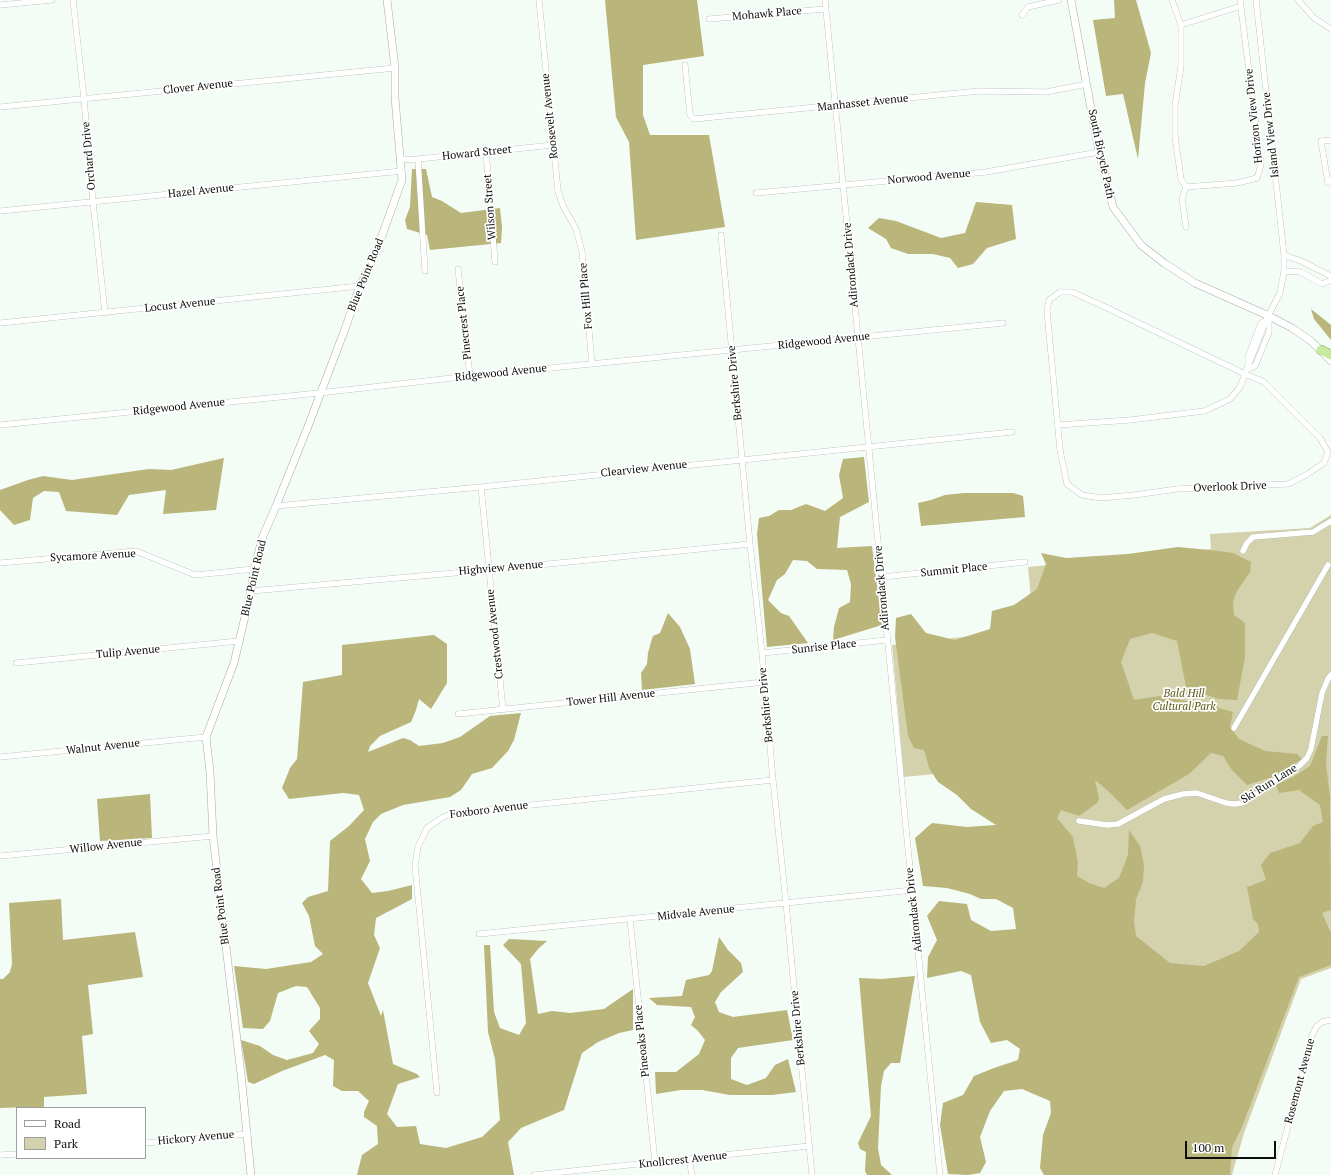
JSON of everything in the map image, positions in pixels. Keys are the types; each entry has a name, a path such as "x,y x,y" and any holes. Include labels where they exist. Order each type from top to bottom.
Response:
{"highway":[{"path":"1321,350 1331,355"}],"street":[{"path":"0,5 52,0"},
{"name":"Orchard Drive","path":"73,0 105,312"},
{"name":"Blue Point Road","path":"251,1175 248,1134 212,836 210,772 206,737 234,663 251,591 254,569 263,536 345,329 360,286 375,255 402,180 395,98 395,68 387,0"},
{"name":"Roosevelt Avenue","path":"539,0 558,191 563,206 576,229"},
{"name":"Adirondack Drive","path":"825,0 940,1175"},
{"path":"1022,15 1028,7 1059,0"},
{"name":"South Bicycle Path","path":"1071,0 1099,152 1113,207 1141,245 1164,264 1195,283 1265,320 1303,335 1321,350 1331,361"},
{"path":"1172,0 1181,25 1181,66 1175,106 1175,136 1181,179 1186,187 1182,199 1186,227"},
{"name":"Island View Drive","path":"1256,0 1284,255 1284,271"},
{"path":"1301,1 1314,18 1331,29"},
{"name":"Horizon View Drive","path":"1181,25 1240,3 1261,165 1257,178 1237,183 1186,187"},
{"name":"Mohawk Place","path":"710,19 825,9"},
{"name":"Manhasset Avenue","path":"685,65 690,115 694,119 979,91 1046,92 1087,84"},
{"name":"Clover Avenue","path":"0,107 395,68"},
{"path":"1331,140 1321,141 1328,183 1331,180"},
{"name":"Howard Street","path":"401,160 553,145"},
{"name":"Wilson Street","path":"486,151 495,262"},
{"name":"Norwood Avenue","path":"756,193 986,172 1099,152"},
{"path":"418,159 424,271"},
{"name":"Hazel Avenue","path":"0,211 402,171"},
{"name":"Fox Hill Place","path":"576,229 582,252 592,364"},
{"name":"Berkshire Drive","path":"721,235 812,1175"},
{"path":"1284,255 1301,261 1331,276"},
{"name":"Pinecrest Place","path":"458,269 470,376"},
{"path":"1058,425 1130,420 1204,411 1230,399 1240,388 1246,372 1248,357 1265,320 1280,294 1284,271 1301,272 1322,284 1331,280"},
{"name":"Locust Avenue","path":"0,323 360,286"},
{"name":"Overlook Drive","path":"1060,292 1072,292 1246,372 1264,382 1320,438 1328,452 1324,463 1306,475 1288,484 1177,489 1134,496 1101,498 1082,495 1066,484 1060,450 1058,425 1047,311 1049,300 1060,292"},
{"path":"1246,372 1255,366 1269,332 1265,320"},
{"name":"Ridgewood Avenue","path":"0,425 1003,323"},
{"name":"Clearview Avenue","path":"276,506 480,487 1012,432"},
{"name":"Crestwood Avenue","path":"480,487 503,710"},
{"path":"1244,551 1247,543 1253,537 1313,532 1331,521"},
{"name":"Highview Avenue","path":"251,591 488,570 750,544"},
{"name":"Sycamore Avenue","path":"0,563 136,552 195,575 254,569"},
{"name":"Summit Place","path":"882,577 1025,562"},
{"path":"1234,728 1328,566"},
{"name":"Sunrise Place","path":"762,653 887,640"},
{"name":"Tulip Avenue","path":"16,663 240,641"},
{"name":"Ski Run Lane","path":"1079,821 1107,825 1118,824 1164,799 1183,794 1197,793 1234,804 1242,802 1299,766 1306,758 1311,749 1322,693 1331,675"},
{"name":"Tower Hill Avenue","path":"458,714 764,682"},
{"name":"Walnut Avenue","path":"0,757 206,737"},
{"name":"Foxboro Avenue","path":"437,1093 415,865 418,847 427,828 443,817 464,812 773,780"},
{"name":"Willow Avenue","path":"0,856 212,836"},
{"name":"Midvale Avenue","path":"479,934 912,890"},
{"name":"Pineoaks Place","path":"630,919 655,1162"},
{"name":"Rosemont Avenue","path":"1276,1175 1312,1036 1316,1027 1322,1022 1331,1020"},
{"name":"Hickory Avenue","path":"146,1143 248,1134"},
{"name":"Knollcrest Avenue","path":"534,1175 809,1146"},
{"path":"0,1155 16,1154"},
{"path":"690,1159 692,1175"}],"green space":[{"name":"Bald Hill Cultural Park","path":"1331,515 1331,968 1301,979 1244,1133 1232,1175 1084,1175 1050,763 904,777 892,645 1034,629 1028,567 1211,549 1210,534 1310,528"}],"shaded area":[{"path":"605,0 697,0 704,56 643,65 643,115 650,135 709,135 725,227 636,240 629,142 616,117"},
{"path":"1114,0 1136,0 1151,53 1145,83 1138,159 1123,94 1106,96 1093,20 1115,18"},
{"path":"412,169 426,169 432,197 442,201 461,213 500,208 502,227 501,243 430,250 427,235 407,229 405,220 410,207"},
{"path":"976,202 1012,205 1016,239 987,248 973,264 958,268 950,258 933,254 908,254 891,248 886,239 868,228 879,218 896,221 941,238 965,233"},
{"path":"1311,309 1331,325 1331,340 1314,319"},
{"path":"864,457 869,502 840,517 837,548 872,546 882,625 833,640 834,627 839,608 850,602 851,584 847,570 817,569 807,561 793,560 785,574 777,580 768,600 781,613 789,616 808,643 767,647 757,534 759,518 769,516 779,510 791,510 806,504 825,511 843,498 839,475 843,459"},
{"path":"224,458 216,510 163,514 166,490 129,495 117,515 66,511 59,492 44,491 33,498 30,520 14,525 0,510 0,490 43,476 72,480 149,469 171,470"},
{"path":"964,493 1013,493 1023,496 1025,517 921,526 918,503 945,495"},
{"name":"Bald Hill Cultural Park","path":"1178,547 1233,553 1251,562 1250,572 1237,591 1233,601 1234,615 1245,623 1245,657 1237,700 1218,699 1186,687 1177,641 1152,633 1130,639 1121,662 1134,700 1160,696 1216,707 1233,712 1230,727 1239,739 1265,751 1297,754 1302,759 1273,777 1247,785 1232,770 1223,756 1211,753 1189,774 1127,810 1095,780 1099,798 1097,803 1079,816 1061,810 1057,818 1073,837 1078,863 1077,876 1089,883 1104,888 1119,878 1128,855 1129,830 1140,846 1144,865 1143,882 1136,899 1134,922 1136,936 1170,963 1204,966 1239,951 1259,932 1258,924 1253,919 1247,887 1266,880 1261,865 1270,853 1300,843 1313,826 1323,822 1320,805 1299,790 1279,793 1276,784 1293,777 1310,766 1322,736 1328,736 1326,764 1330,797 1331,910 1322,913 1331,933 1331,965 1299,977 1242,1127 1232,1147 1230,1175 1044,1175 1040,1168 1043,1135 1051,1113 1050,1101 1022,1089 1004,1091 990,1111 980,1137 986,1162 980,1173 968,1175 948,1174 940,1125 943,1103 963,1095 974,1076 1018,1060 1020,1049 1007,1040 991,1043 980,1022 971,975 961,971 927,978 928,957 937,940 927,916 939,901 967,904 971,920 991,931 1016,929 1013,908 996,899 981,899 970,894 947,888 923,886 915,838 932,823 967,827 996,825 971,809 957,795 938,782 929,768 924,750 914,748 908,736 895,637 896,618 911,614 926,633 955,640 990,629 992,611 1014,605 1037,589 1046,564 1041,553 1066,558 1128,554"},
{"path":"668,613 680,627 690,649 695,684 642,690 641,673 647,664 648,653 653,636 660,633"},
{"path":"434,635 447,644 447,683 431,709 419,699 411,722 380,736 370,746 368,752 403,738 410,740 419,746 443,743 460,737 490,716 521,713 514,740 508,751 492,768 472,774 461,790 450,797 403,805 381,814 373,822 365,839 370,861 361,879 372,893 412,885 412,899 376,918 374,935 380,948 368,983 381,1016 383,1010 393,1064 417,1074 420,1077 398,1084 387,1114 397,1127 416,1126 420,1144 446,1148 482,1137 500,1120 495,1059 488,1032 484,945 490,945 494,1012 500,1028 519,1035 526,1023 521,964 503,945 509,939 547,941 530,959 538,1014 552,1011 570,1013 604,1009 633,989 633,1030 619,1033 598,1042 582,1053 564,1110 521,1128 508,1142 514,1175 357,1175 362,1155 378,1144 377,1126 364,1117 364,1112 369,1101 358,1091 342,1091 333,1086 334,1060 325,1055 282,1071 254,1084 248,1082 241,1040 260,1046 273,1055 287,1060 313,1053 319,1044 309,1031 320,1019 320,1008 307,987 296,986 278,993 270,1021 263,1029 243,1028 234,966 266,969 311,962 323,954 315,946 309,916 302,903 308,897 328,891 330,841 349,826 364,810 359,795 343,793 289,799 282,788 290,768 297,759 303,682 342,675 342,645"},
{"path":"150,794 152,838 100,841 97,799"},
{"path":"61,899 63,940 135,932 143,977 88,985 93,1034 82,1036 87,1094 44,1097 44,1107 0,1108 0,979 3,979 10,972 12,964 9,903"},
{"path":"719,937 728,950 741,963 743,972 721,992 715,1002 719,1012 733,1017 787,1010 793,1040 738,1048 731,1058 731,1079 747,1085 766,1078 775,1065 788,1059 796,1092 772,1095 730,1095 702,1090 681,1090 656,1094 655,1072 676,1072 699,1054 705,1040 691,1025 695,1017 691,1007 657,1005 649,998 682,996 686,980 709,975 712,971"},
{"path":"915,976 900,1063 891,1063 884,1071 881,1086 878,1148 881,1165 892,1175 867,1175 865,1171 866,1152 860,1149 858,1143 871,1116 859,978 881,979"}]}
